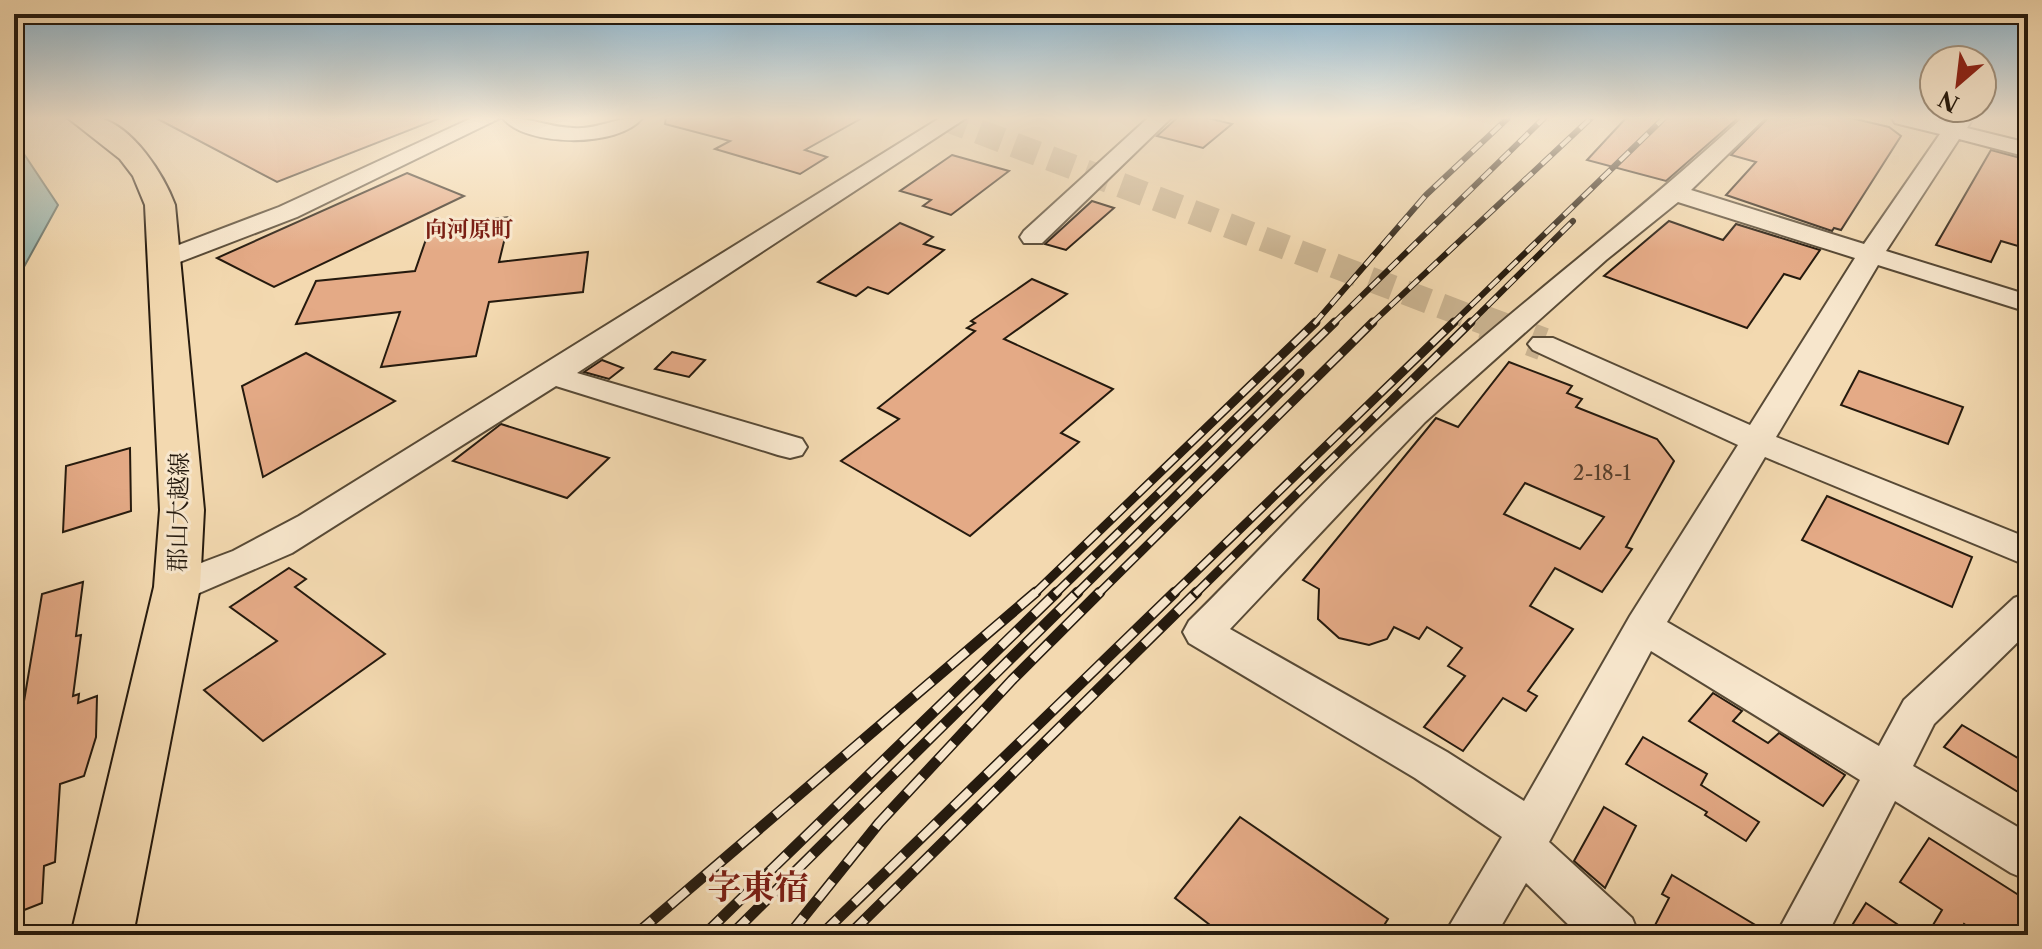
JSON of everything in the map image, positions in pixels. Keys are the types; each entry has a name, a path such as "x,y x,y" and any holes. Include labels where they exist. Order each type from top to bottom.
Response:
{"main road":[{"name":"郡山大越線","path":"102,935 177,587 181,495 160,205 154,184 140,162"}],"street":[{"path":"164,260 263,224 395,162"},
{"path":"177,587 210,576 291,536 554,376 886,162"},
{"path":"1033,237 1113,162"},
{"path":"1614,935 1526,838 1431,765 1203,632 1414,415 1707,162"},
{"path":"1469,935 1644,627 1871,254 1933,162"},
{"path":"1674,193 2028,304"},
{"path":"1551,338 2028,553"},
{"path":"554,376 790,447"},
{"path":"1762,434 2028,534"},
{"path":"1801,935 1919,712 2028,608"},
{"path":"1644,627 2028,858"}],"water":[{"path":"14,162 30,162 58,205 14,285"}],"building":[{"path":"240,162 327,162 277,182"},
{"path":"760,162 819,162 800,174"},
{"path":"941,162 978,162 1009,171 951,215 923,206 931,200 900,191"},
{"path":"1596,162 1687,162 1666,181"},
{"path":"1756,162 1884,162 1841,230 1834,228 1832,231 1726,195"},
{"path":"1984,162 2028,162 2028,249 2001,241 1991,262 1936,245"},
{"path":"407,173 464,196 274,287 217,258"},
{"path":"1092,201 1114,208 1066,250 1045,244"},
{"path":"510,217 499,262 588,252 583,292 489,302 476,356 381,367 400,312 296,324 316,281 415,271 431,225"},
{"path":"1669,221 1723,240 1736,224 1820,250 1800,279 1784,274 1747,328 1604,276"},
{"path":"900,223 933,237 924,244 944,250 888,294 868,287 856,296 818,282"},
{"path":"1032,279 1067,294 1004,339 1113,389 1061,433 1079,442 970,536 841,461 899,419 878,408 975,331 967,328 975,323 971,321"},
{"path":"672,352 705,360 689,377 655,369"},
{"path":"306,353 395,401 263,477 242,386"},
{"path":"602,360 623,368 609,379 584,372"},
{"path":"1509,362 1572,386 1567,393 1582,399 1576,407 1657,439 1674,461 1626,547 1632,549 1602,592 1555,568 1530,606 1573,629 1528,691 1537,696 1526,711 1503,698 1463,751 1424,727 1465,676 1448,666 1462,648 1427,627 1419,639 1394,627 1387,639 1369,645 1339,638 1318,619 1319,589 1303,580 1436,418 1458,427","holes":["1525,483 1604,517 1580,549 1504,514"]},
{"path":"1859,371 1963,407 1948,444 1841,405"},
{"path":"501,424 609,458 567,498 453,461"},
{"path":"130,448 131,511 63,532 66,466"},
{"path":"1827,496 1972,557 1952,607 1802,540"},
{"path":"289,568 306,579 295,587 385,654 263,741 204,690 277,641 230,607"},
{"path":"83,582 76,636 81,635 73,696 79,694 78,703 97,696 96,737 84,776 60,784 55,862 44,866 42,903 14,914 14,840 23,707 42,594"},
{"path":"1713,693 1742,711 1733,721 1768,743 1779,733 1845,775 1823,806 1689,721"},
{"path":"1962,725 2028,764 2028,798 1944,747"},
{"path":"1643,737 1707,774 1701,785 1759,822 1746,841 1705,815 1707,812 1626,764"},
{"path":"1604,807 1636,826 1605,888 1574,861"},
{"path":"1240,817 1388,919 1378,935 1223,935 1175,898"},
{"path":"1929,838 2028,901 2028,935 1980,935 1964,924 1958,935 1927,935 1942,910 1900,882"},
{"path":"1672,875 1772,935 1650,935 1669,898 1662,894"},
{"path":"1866,903 1913,935 1846,935"}],"tunnel":[{"path":"1060,162 1489,324"},
{"path":"1484,322 1543,344"}],"railway":[{"path":"1314,324 1426,195 1461,162"},
{"path":"1333,324 1499,162"},
{"path":"1371,324 1544,162"},
{"path":"1452,324 1618,162"},
{"path":"1469,324 1573,221"},
{"path":"1055,594 1335,322"},
{"path":"1098,594 1373,322"},
{"path":"1173,594 1454,322"},
{"path":"1195,594 1471,322"},
{"path":"1034,594 1314,324"},
{"path":"1076,594 1300,373"},
{"path":"635,935 1036,592"},
{"path":"704,935 1057,592"},
{"path":"731,935 1078,592"},
{"path":"821,935 1175,592"},
{"path":"849,935 1197,592"},
{"path":"789,935 879,823 1012,680 1098,594"}],"district":[{"name":"向河原町","path":"469,229"},
{"name":"字東宿","path":"758,887"}]}
